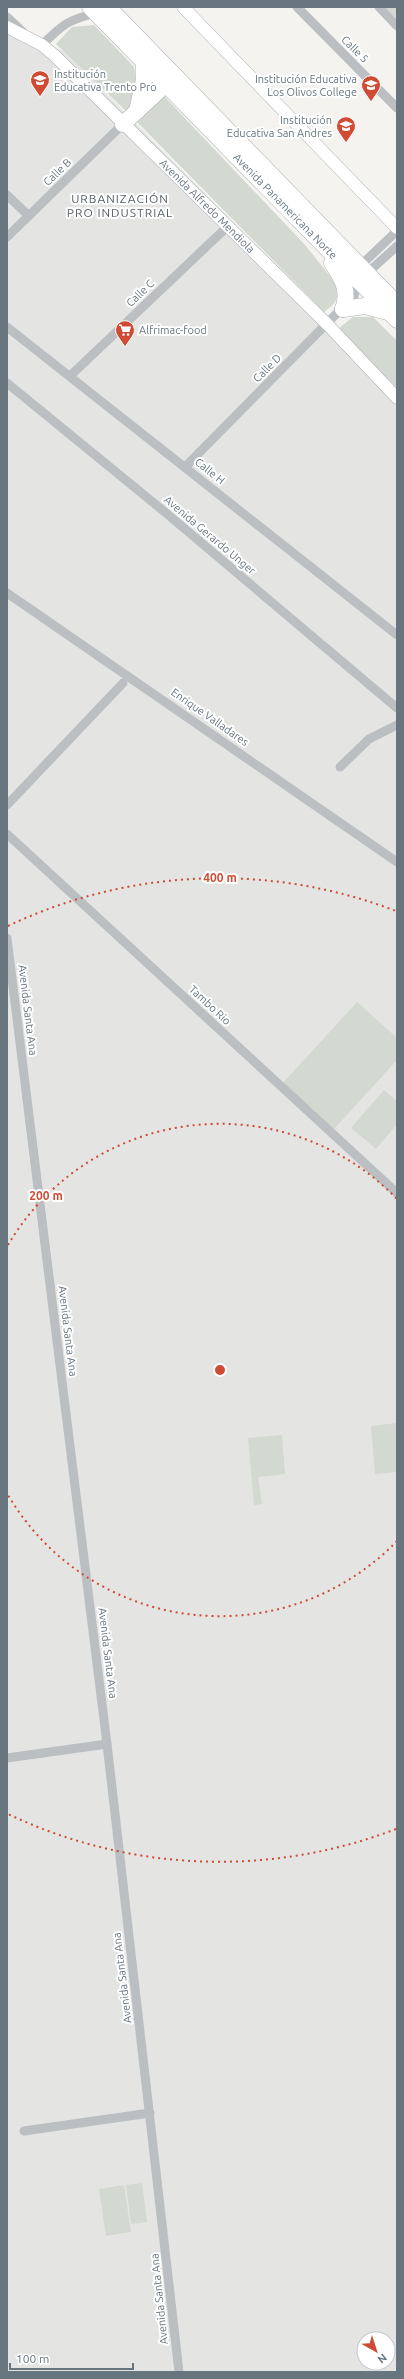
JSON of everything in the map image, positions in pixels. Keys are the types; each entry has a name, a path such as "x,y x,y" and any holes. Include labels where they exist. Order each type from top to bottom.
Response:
{"highway":[{"name":"Avenida Panamericana Norte","path":"98,9 144,61 321,243 362,273"},
{"name":"Avenida Panamericana Norte","path":"98,9 362,273 394,312"},
{"path":"138,111 144,80 144,61"},
{"path":"124,124 166,84"},
{"path":"321,243 346,288 347,297 343,309 364,306 394,312"}],"street":[{"path":"183,7 397,228"},
{"name":"Calle 5","path":"297,7 397,108"},
{"path":"379,7 397,26"},
{"path":"42,44 61,25 98,9"},
{"path":"7,17 27,36"},
{"name":"Avenida Alfredo Mendiola","path":"7,27 42,44 328,325 397,398"},
{"name":"Calle B","path":"7,237 124,124"},
{"path":"7,195 29,216"},
{"name":"Calle C","path":"70,376 227,227"},
{"path":"362,273 397,231"},
{"path":"362,273 397,246"},
{"name":"Calle D","path":"185,467 343,309 354,296 362,273"},
{"name":"Calle H","path":"7,327 397,635"},
{"name":"Avenida Gerardo Unger","path":"7,383 166,513 397,708"},
{"name":"Enrique Valladares","path":"7,593 397,862"},
{"path":"7,805 123,683"},
{"path":"340,767 369,739 397,725"},
{"name":"Tambo Rio","path":"7,834 397,1193"},
{"name":"Avenida Santa Ana","path":"7,938 107,1744 179,2372"},
{"path":"7,1758 107,1744"},
{"path":"24,2131 150,2113"}],"shaded area":[{"path":"385,7 397,7 397,19"},
{"path":"7,25 65,52 397,388 397,2372 7,2372"},
{"path":"94,25 134,67 136,84 129,114 56,44 72,27"},
{"path":"162,94 306,246 337,285 338,294 336,300 324,312 138,123 137,117"},
{"path":"353,317 373,317 397,341 397,388 338,329"},
{"path":"357,1002 397,1038 397,1060 334,1129 283,1083"},
{"path":"384,1090 397,1101 397,1124 376,1149 351,1128"},
{"path":"397,1423 397,1472 375,1474 371,1426"},
{"path":"282,1435 285,1474 258,1477 262,1504 254,1505 248,1438"},
{"path":"142,2183 147,2222 131,2224 126,2185"},
{"path":"124,2185 131,2232 106,2236 99,2189"}],"place":[{"name":"Institución Educativa Trento Pro","path":"40,97"},
{"name":"Institución Educativa Los Olivos College","path":"371,102"},
{"name":"Institución Educativa San Andres","path":"346,143"},
{"name":"Alfrimac-food","path":"125,347"}],"district":[{"name":"URBANIZACIÓN PRO INDUSTRIAL","path":"120,205"}]}
